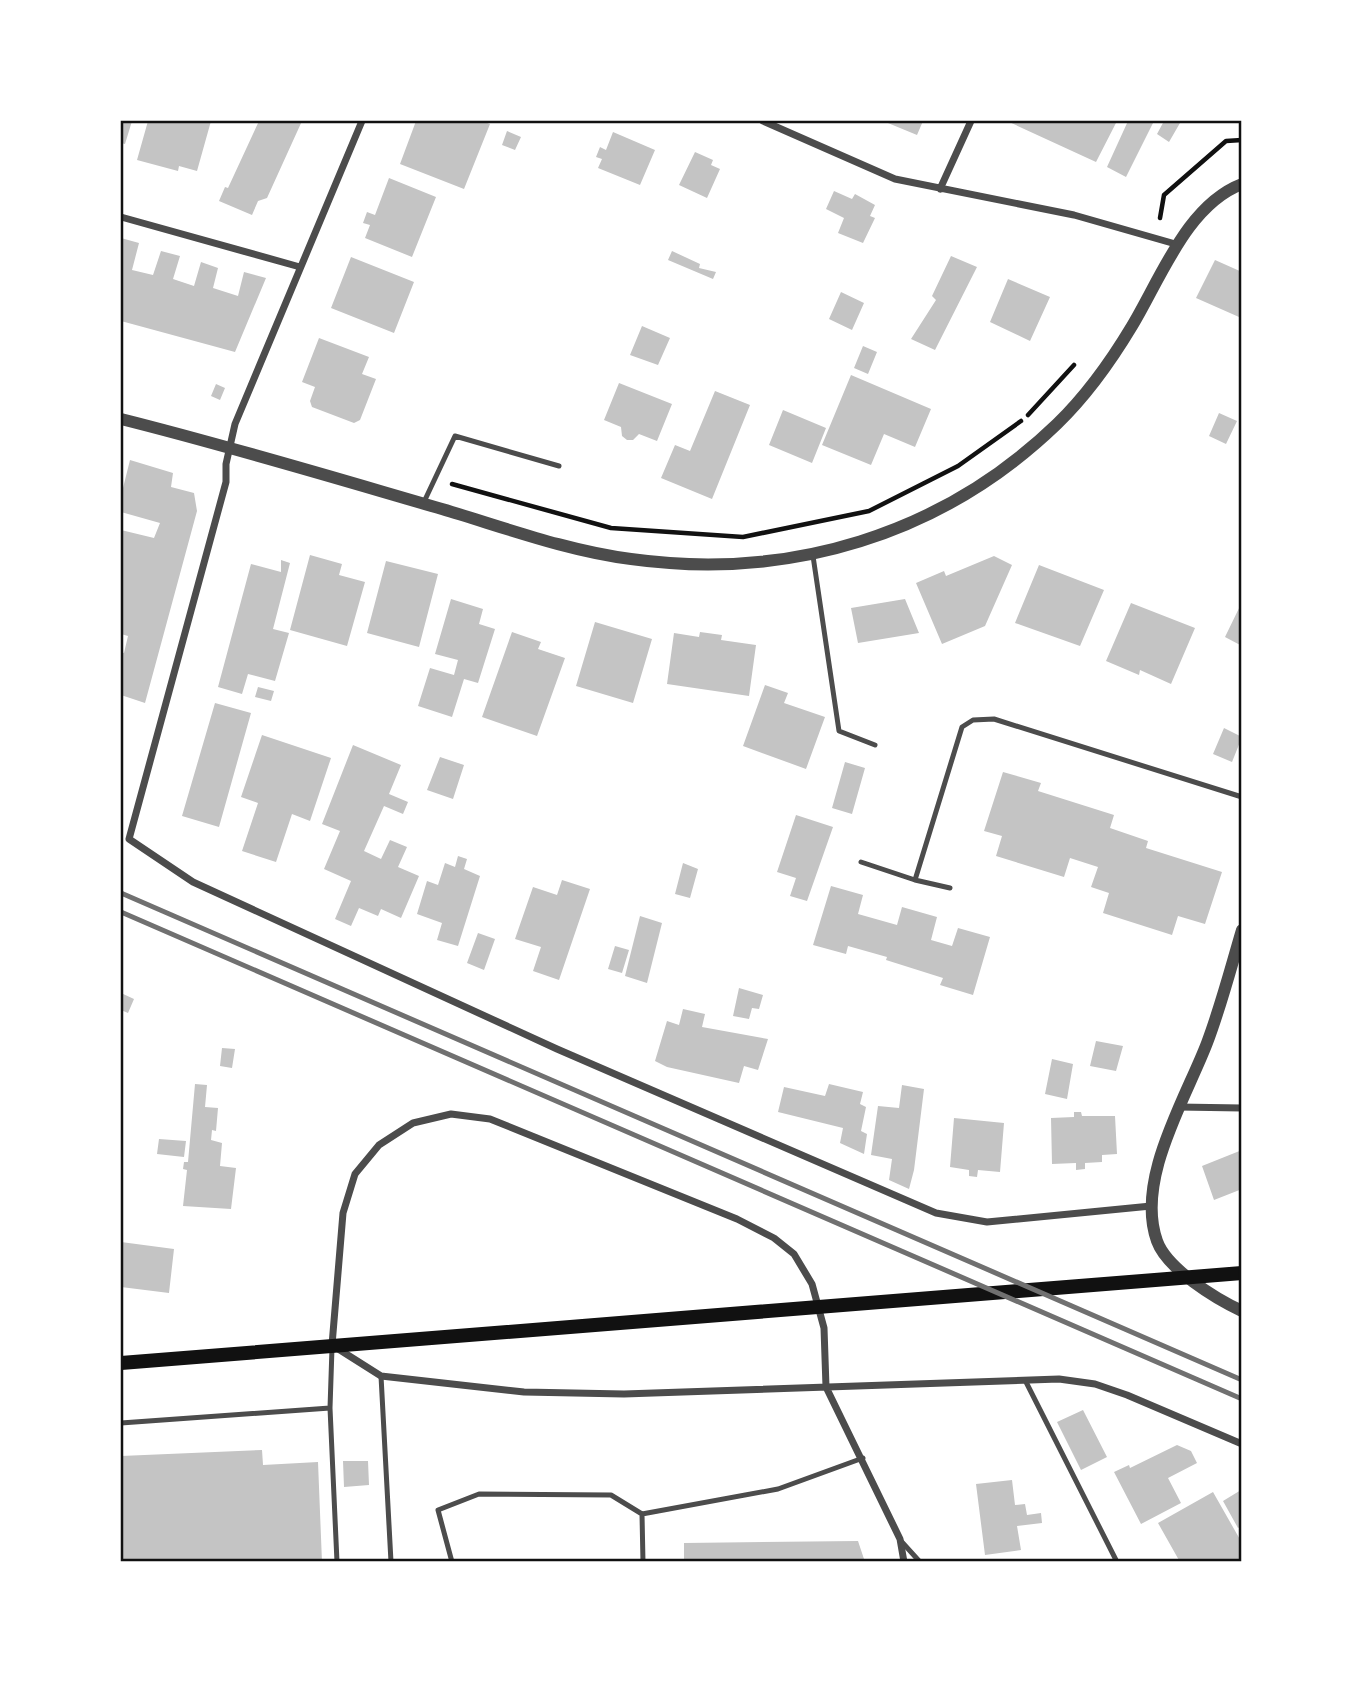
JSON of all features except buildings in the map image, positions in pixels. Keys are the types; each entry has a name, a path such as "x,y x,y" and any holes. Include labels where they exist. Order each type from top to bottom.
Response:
{"main road":[{"path":"121,1363 1242,1273"}],"street":[{"path":"362,121 235,424 229,446 226,482 130,839 193,882 557,1049 936,1213 987,1222 1151,1206"},
{"path":"763,121 895,179 1074,215 1179,245"},
{"path":"940,189 971,121"},
{"path":"121,419 229,446 423,504 629,559 692,565 754,564 813,556 931,514 996,475 1038,443 1071,411 1098,378 1179,245 1207,206 1229,189 1242,184"},
{"path":"121,217 300,267"},
{"path":"1240,1310 1170,1263 1157,1244 1151,1206 1178,1107 1208,1042 1242,930"},
{"path":"1178,1107 1242,1108"},
{"path":"904,1562 900,1539 863,1458 826,1387 824,1328 812,1284 794,1254 774,1238 737,1219 490,1119 451,1114 413,1124 379,1145 355,1174 343,1213 332,1345 380,1376 524,1392 624,1394 826,1387 1025,1380 1059,1379 1095,1384 1242,1444"}],"lane":[{"path":"423,504 432,479 455,436 559,466"},
{"path":"813,556 839,731 875,745"},
{"path":"915,880 962,727 973,720 994,719 1242,797"},
{"path":"861,862 915,880 950,888"},
{"path":"332,1345 330,1408 337,1562"},
{"path":"380,1376 391,1562"},
{"path":"1025,1380 1117,1562"},
{"path":"121,1423 330,1408"},
{"path":"452,1562 438,1510 479,1494 611,1495 642,1514 778,1489 863,1458"},
{"path":"642,1514 643,1562"},
{"path":"900,1539 920,1562"}],"path":[{"path":"1157,240 1164,195 1226,141 1242,140"},
{"path":"432,479 611,528 743,537 869,511 958,467 1025,418 1079,360"}],"railway":[{"path":"121,893 1242,1380"},
{"path":"121,912 1242,1399"}]}
